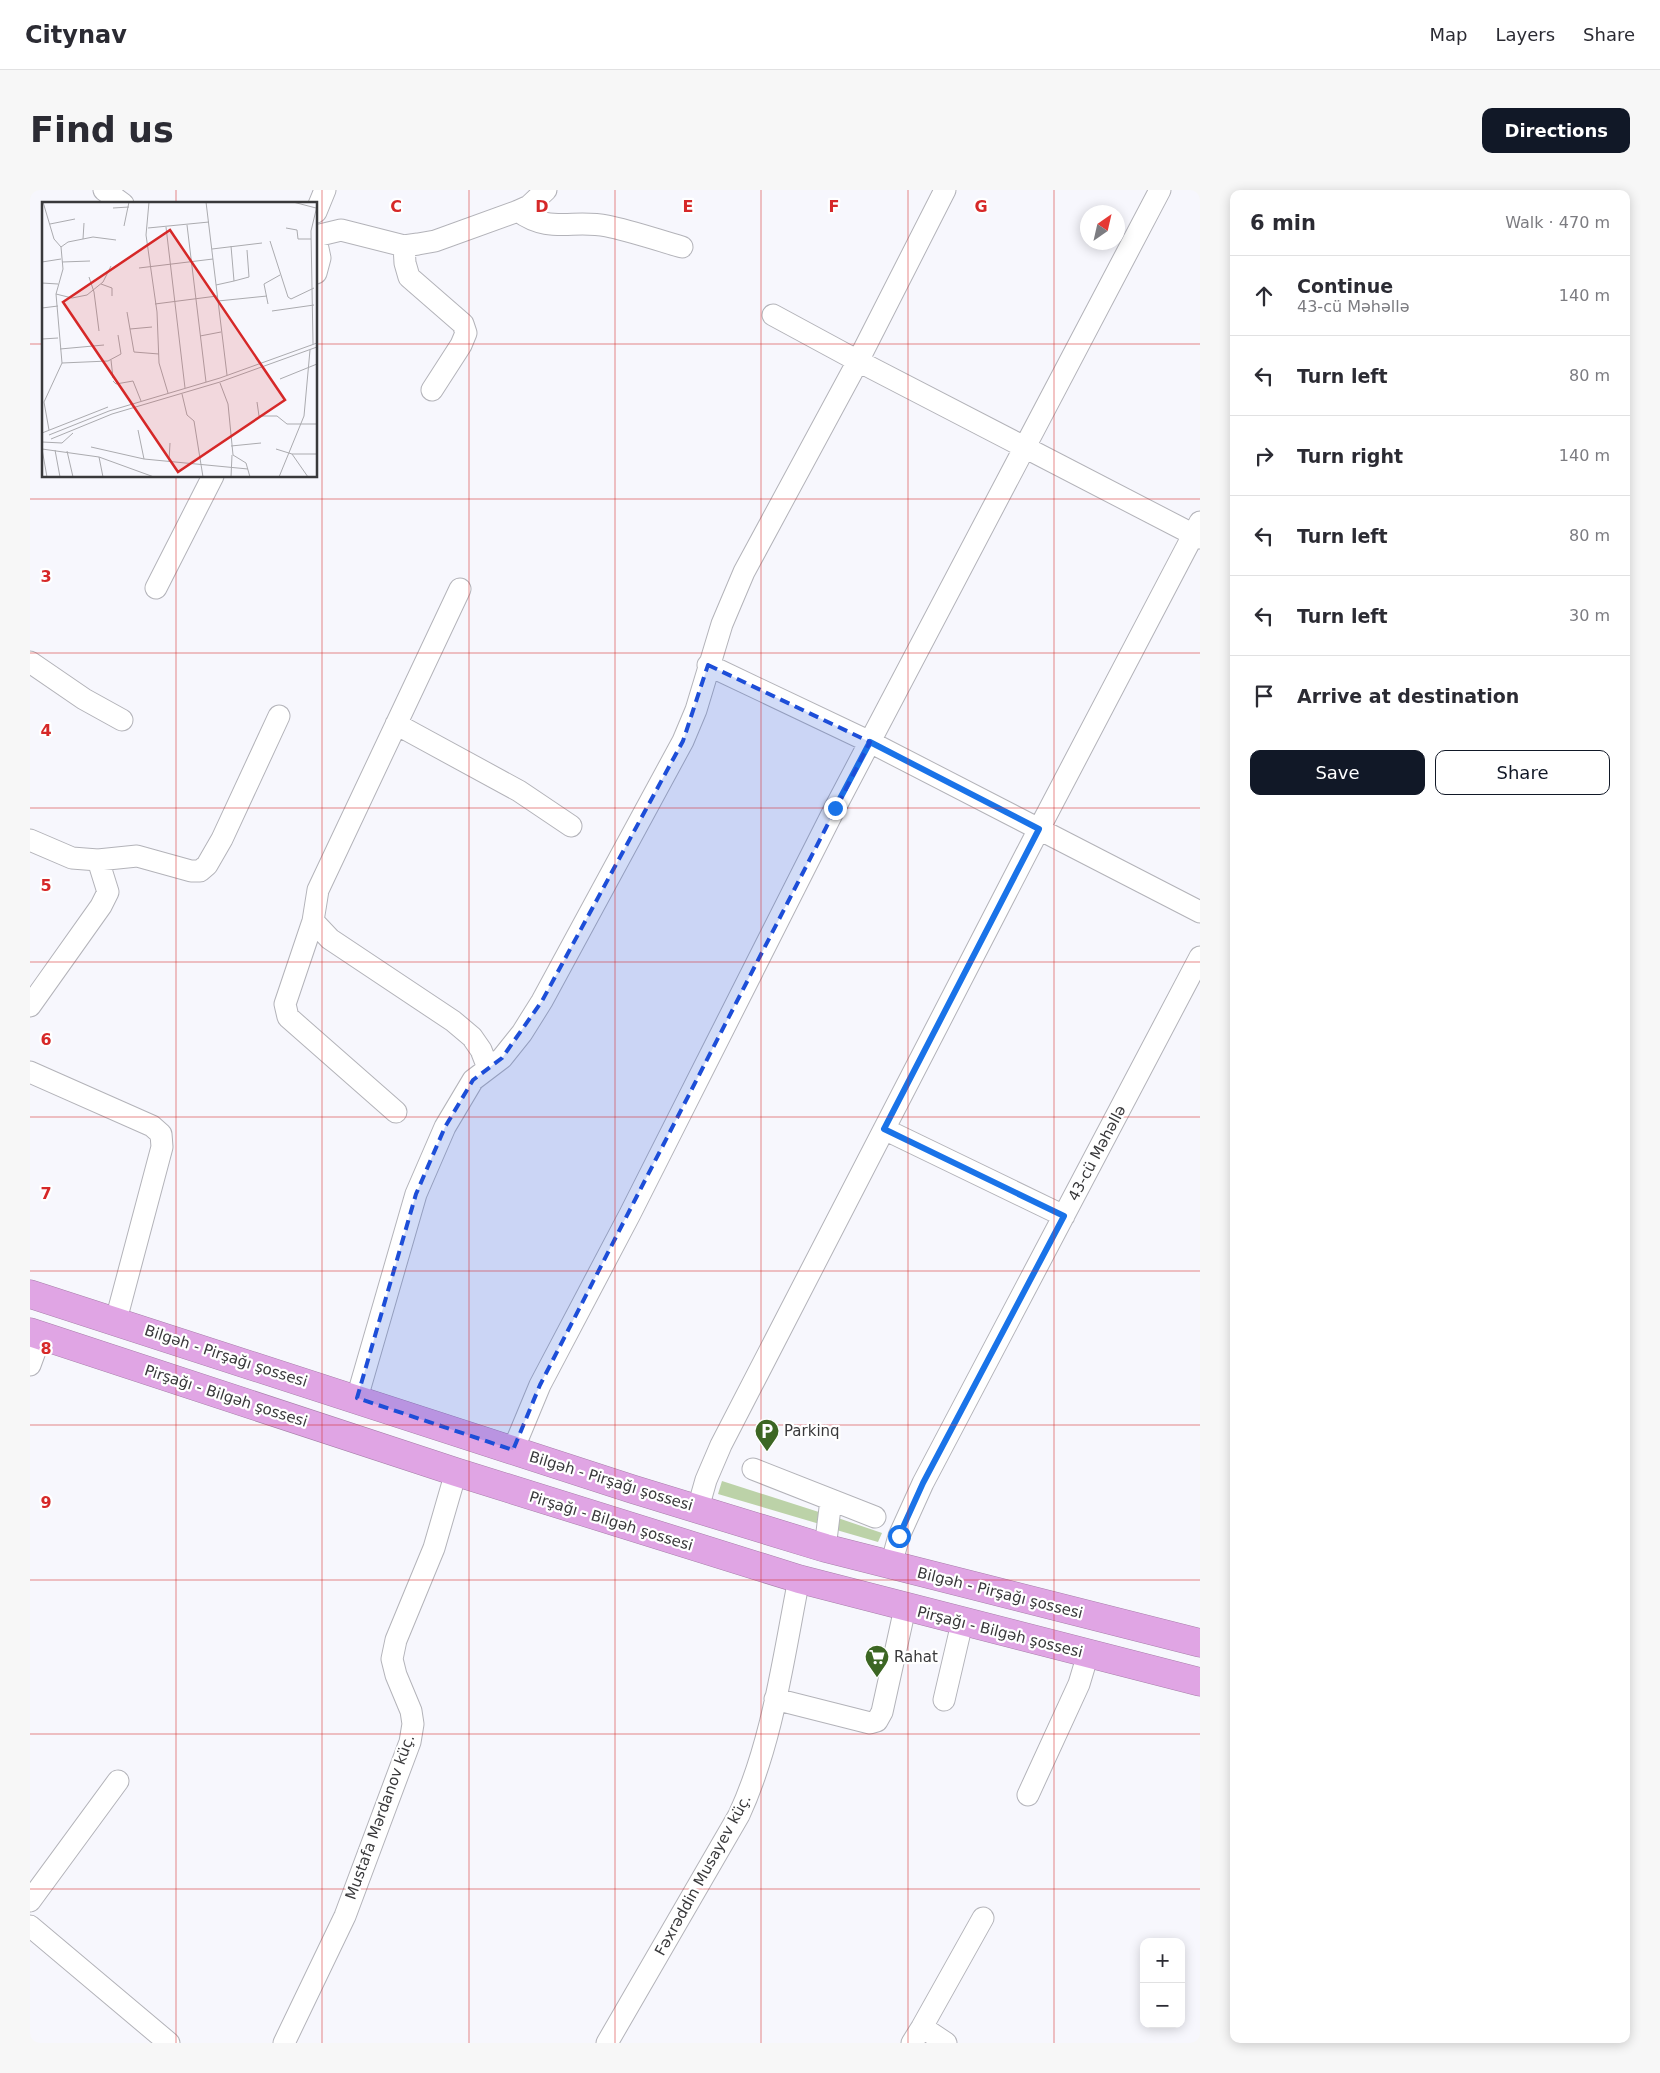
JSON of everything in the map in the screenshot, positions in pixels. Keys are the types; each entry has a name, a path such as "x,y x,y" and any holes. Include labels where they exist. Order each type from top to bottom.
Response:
{"highway":[{"path":"30,1286 85,1310"},
{"name":"Bilgəh - Pirşağı şossesi","path":"30,1294 116,1320 513,1450 825,1548 1200,1643"},
{"name":"Pirşağı - Bilgəh şossesi","path":"34,1333 456,1472 799,1579 905,1608 1200,1682"}],"street":[{"path":"104,190 120,202"},
{"path":"318,207 325,190"},
{"path":"318,236 342,230 404,246 435,241 518,211 528,206 546,190"},
{"path":"357,1398 416,1194 445,1127 473,1080 502,1058 522,1034 547,992 683,741 696,710 722,624 744,572 858,361 944,190"},
{"path":"513,1450 540,1385 630,1214 870,742 1160,190"},
{"path":"518,211 531,221 545,225 590,224 608,226 682,247"},
{"path":"404,246 404,262 409,277 462,324 466,333 461,345 432,390"},
{"path":"318,248 320,258 318,266"},
{"path":"698,1508 706,1480 721,1445 1039,829 1198,531 1026,448 773,315"},
{"path":"156,588 212,478"},
{"path":"396,1112 288,1017 285,1004 313,921 318,890 460,590"},
{"path":"30,662 84,699 122,720"},
{"path":"708,666 870,742 1200,912"},
{"path":"30,840 72,858 98,860 137,856 191,871 200,871 207,865 222,839 280,716"},
{"path":"396,724 519,791 571,826"},
{"path":"30,1006 108,892 107,883 98,860"},
{"path":"313,921 330,939 452,1021 472,1037 481,1050 488,1068"},
{"name":"43-cü Məhəllə","path":"892,1565 899,1536 908,1513 1198,965"},
{"path":"30,1072 152,1126 161,1134 162,1147 116,1320"},
{"path":"884,1129 1064,1216"},
{"path":"30,1365 34,1333"},
{"path":"753,1469 875,1517"},
{"name":"Mustafa Mərdanov küç.","path":"284,2043 345,1916 410,1742 413,1724 411,1711 396,1675 392,1659 396,1640 434,1548 456,1472"},
{"path":"825,1548 831,1500"},
{"name":"Fəxrəddin Musayev küç.","path":"607,2043 740,1815 754,1782 767,1741 799,1579"},
{"path":"775,1699 870,1723 877,1721 882,1712 905,1608"},
{"path":"944,1700 962,1622"},
{"path":"1028,1796 1079,1684 1088,1654"},
{"path":"30,1901 118,1782"},
{"path":"946,2043 917,2035 983,1918"},
{"path":"30,1926 169,2043"}],"highlighted area":[{"path":"708,665 870,742 540,1385 513,1450 357,1398 416,1194 445,1127 473,1080 502,1058 542,1001 683,741"}],"green space":[{"path":"722,1481 825,1514 823,1525 718,1494"},
{"path":"835,1517 882,1533 878,1542 833,1529"}],"place":[{"name":"Parkinq","path":"767,1452"},
{"name":"Rahat","path":"877,1678"}],"route":[{"path":"835,808 870,742 1039,829 884,1129 1064,1216 923,1483 899,1536"}]}
